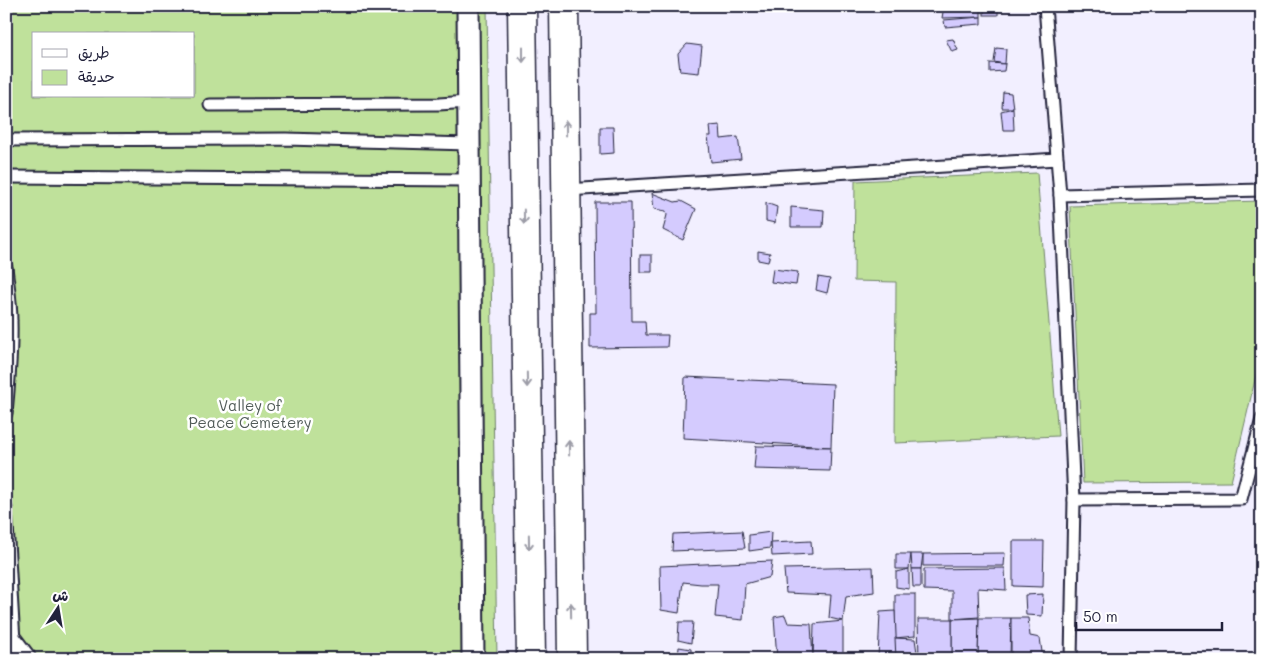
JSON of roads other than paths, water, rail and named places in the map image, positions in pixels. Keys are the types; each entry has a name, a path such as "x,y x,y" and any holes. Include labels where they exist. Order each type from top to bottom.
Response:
{"main road":[{"path":"522,6 531,659"},
{"path":"564,6 572,659"},
{"path":"524,164 529,172 536,177 544,179 553,177 560,172 566,162"},
{"path":"526,305 531,295 538,290 546,288 555,289 568,302"}],"street":[{"path":"468,6 473,659"}],"lane":[{"path":"1045,6 1060,194 1074,500 1071,659"},
{"path":"210,105 439,104 468,102"},
{"path":"6,140 286,140 469,144"},
{"path":"567,190 1057,158"},
{"path":"6,177 469,180"},
{"path":"1060,194 1262,190"},
{"path":"6,267 11,322 11,358 6,413"},
{"path":"1074,500 1241,499 1262,419"},
{"path":"6,508 15,645"}],"park label":[{"name":"Valley of Peace Cemetery","path":"250,414"}]}
